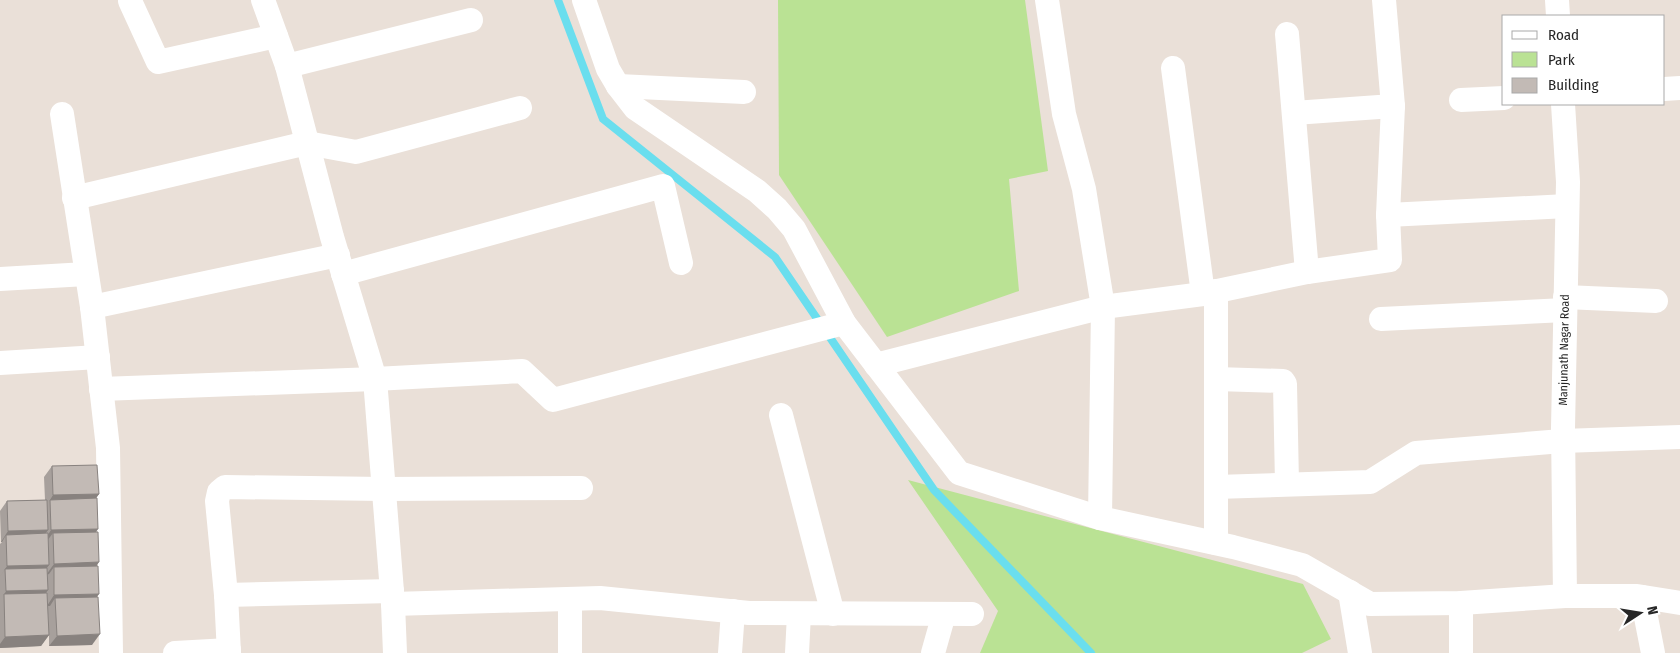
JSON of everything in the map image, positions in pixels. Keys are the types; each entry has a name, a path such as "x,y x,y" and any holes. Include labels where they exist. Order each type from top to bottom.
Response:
{"street":[{"path":"264,0 286,66 340,265 375,379 395,653"},
{"path":"584,0 608,69 635,108 757,191 777,209 794,229 844,323 959,474 1100,518 1216,543 1302,565 1370,604 1461,602 1565,596 1642,597 1680,603"},
{"path":"1047,0 1064,114 1084,189 1103,307 1100,518"},
{"path":"876,365 1103,307 1209,293 1307,272 1390,260 1388,215 1392,106 1384,0"},
{"path":"1557,0 1558,15"},
{"path":"130,1 158,62 276,36"},
{"path":"286,66 471,20"},
{"path":"1288,34 1307,272"},
{"path":"1173,68 1209,293 1216,379 1216,543"},
{"path":"618,86 744,92"},
{"path":"1665,89 1680,88"},
{"path":"1461,100 1502,98"},
{"name":"Manjunath Nagar Road","path":"1563,105 1568,182 1562,442 1565,596"},
{"path":"1294,113 1392,106"},
{"path":"74,198 307,143 356,152 520,108"},
{"path":"62,114 92,308 108,448 111,653"},
{"path":"92,308 340,265 663,186 681,263"},
{"path":"1388,215 1567,206"},
{"path":"0,279 86,274"},
{"path":"1381,319 1565,303 1656,301"},
{"path":"101,389 375,379 522,371 553,400 844,323"},
{"path":"0,363 98,357"},
{"path":"1216,379 1283,381 1285,384 1287,484"},
{"path":"781,415 833,614"},
{"path":"1216,487 1370,482 1416,453 1562,442 1680,437"},
{"path":"175,653 228,652 226,595 217,501 219,492 225,487 384,489 581,488"},
{"path":"1350,592 1360,653"},
{"path":"226,595 600,598 733,611 800,614 972,614"},
{"path":"1642,597 1653,653"},
{"path":"570,599 570,653"},
{"path":"1461,602 1462,653"},
{"path":"730,653 733,611"},
{"path":"797,653 800,614"},
{"path":"933,653 944,614"}],"green space":[{"path":"778,0 1025,0 1048,171 1009,179 1019,291 887,337 779,175"},
{"path":"908,480 1303,584 1331,639 1302,653 980,653 998,611"}],"building":[{"path":"97,465 99,494 53,495 52,466"},
{"path":"97,498 98,529 51,530 50,500"},
{"path":"47,500 48,530 8,531 7,501"},
{"path":"98,532 99,562 54,564 53,533"},
{"path":"48,533 49,565 7,566 6,535"},
{"path":"98,566 99,594 54,595 54,567"},
{"path":"47,568 48,590 6,591 5,569"},
{"path":"47,593 49,635 5,637 4,594"},
{"path":"98,597 100,634 57,636 55,598"}],"waterway":[{"path":"558,0 603,119 775,257 934,490 1091,653"}]}
